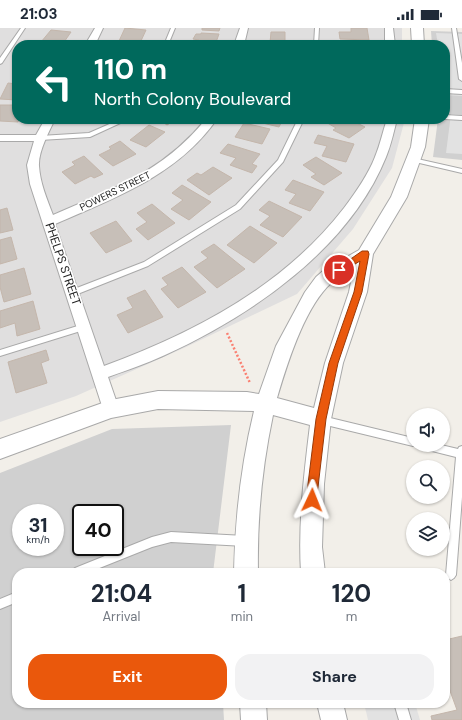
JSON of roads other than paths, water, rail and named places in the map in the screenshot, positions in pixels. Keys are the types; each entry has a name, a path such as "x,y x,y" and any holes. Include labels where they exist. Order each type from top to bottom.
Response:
{"street":[{"path":"93,40 99,28"},
{"path":"240,40 244,28"},
{"path":"389,28 390,40"},
{"path":"417,28 418,40"},
{"name":"PHELPS STREET","path":"47,124 40,138 33,165 36,184 111,409"},
{"name":"POWERS STREET","path":"48,222 102,199 145,178 176,156 208,124"},
{"path":"100,374 168,348 221,320 278,282 325,241 354,204 378,163 389,137 391,124"},
{"path":"313,568 311,547 313,484 321,419 334,363 358,292 365,254 399,197 414,160 421,124"},
{"path":"0,138 40,138"},
{"path":"246,568 246,541 252,479 256,402 274,373 289,335 309,299 326,278 365,254"},
{"path":"0,449 111,409 158,400 256,402 321,419"},
{"path":"253,708 254,720"},
{"path":"331,708 334,720"}],"lane":[{"path":"15,40 23,28"},
{"path":"168,40 173,28"},
{"path":"316,40 317,28"},
{"path":"454,28 462,79"},
{"path":"0,62 12,44"},
{"path":"450,91 462,92"},
{"path":"450,117 462,118"},
{"path":"40,138 90,135 115,124"},
{"path":"72,293 146,264 238,207 281,161 300,124"},
{"path":"414,160 462,171"},
{"path":"0,353 84,327"},
{"path":"321,419 406,440"},
{"path":"450,450 461,452 451,574"},
{"path":"87,568 171,536 246,541"},
{"path":"0,604 12,599"},
{"path":"401,708 405,720"}]}
